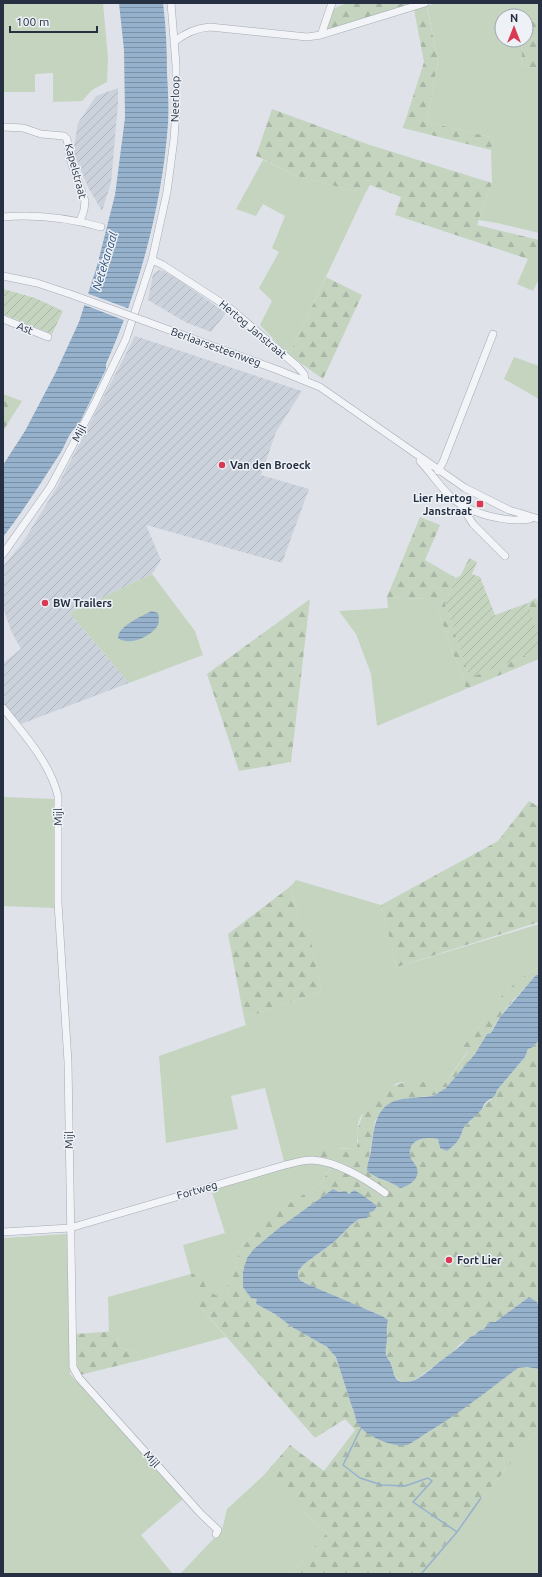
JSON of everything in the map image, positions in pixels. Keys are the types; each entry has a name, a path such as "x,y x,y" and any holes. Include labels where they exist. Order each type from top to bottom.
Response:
{"street":[{"path":"321,35 332,3"},
{"path":"174,42 190,32 201,28 210,27 307,37 321,35 425,3"},
{"name":"Neerloop","path":"139,302 152,260 167,192 173,152 176,112 174,42 171,6"},
{"name":"Kapelstraat","path":"3,127 23,128 41,134 64,136 67,139 71,162 85,201 80,221"},
{"path":"3,217 24,215 42,216 80,221 101,227"},
{"name":"Hertog Janstraat","path":"152,260 176,273 231,309 297,366 304,374 305,380"},
{"name":"Berlaarsesteenweg","path":"3,276 37,283 70,294 305,380 335,396 412,452 479,496 509,510 536,519"},
{"name":"Mijl","path":"3,554 51,486 98,398 126,339 139,302"},
{"name":"Ast","path":"3,319 48,337"},
{"path":"438,470 443,462 493,334"},
{"name":"Berlaarsesteenweg","path":"412,452 452,498 460,504 489,516 508,520 536,519"},
{"name":"Berlaarsesteenweg","path":"460,504 473,524 505,556"},
{"name":"Mijl","path":"3,708 41,759 52,780 58,796 59,916 68,1062 73,1367 76,1374 201,1514 218,1530 216,1534"},
{"name":"Fortweg","path":"3,1232 70,1228 303,1161 320,1161 339,1167 370,1182 385,1193"}],"shaded area":[{"path":"118,88 111,183 102,211 89,189 73,152 78,123 96,96"},
{"path":"159,270 164,271 179,280 226,313 211,332 185,322 148,300 153,274"},
{"path":"135,336 302,391 276,432 261,475 309,489 282,563 146,525 161,560 152,574 70,613 129,683 21,724 3,703 3,663 21,649 12,633 3,608 3,566 21,545 57,487"}],"green space":[{"path":"3,3 103,3 108,58 107,82 92,90 82,101 53,102 53,73 35,74 35,92 3,92"},
{"path":"347,3 426,3 438,61 427,122 494,138 491,150 403,128 424,62 413,4 327,31 333,9"},
{"path":"437,3 539,3 539,22 534,22 534,8 494,8 494,48 522,48 521,65 539,69 539,233 479,220 492,183 491,150 494,138 427,122 438,61 427,6"},
{"path":"534,22 539,22 539,69 521,65 522,48 534,48"},
{"path":"272,109 370,145 492,183 477,225 539,240 539,254 537,262 395,215 401,197 370,185 365,194 297,176 256,156"},
{"path":"263,160 297,176 365,194 289,355 260,325 272,301 259,288 279,252 272,248 285,216 263,204 256,216 236,209"},
{"path":"539,254 539,279 533,291 517,284 528,259 536,261"},
{"path":"326,277 362,295 323,379 289,355"},
{"path":"3,289 35,298 63,311 52,334 3,314"},
{"path":"514,357 539,366 539,399 504,379"},
{"path":"3,394 22,401 3,431"},
{"path":"420,517 440,525 425,560 456,578 445,604 470,677 539,650 539,659 466,689 436,605 426,599 387,597"},
{"path":"469,558 477,562 472,574 480,577 495,615 528,603 539,636 539,650 470,678 445,604 456,578 461,575"},
{"path":"152,574 195,631 203,655 129,683 70,613"},
{"path":"387,597 426,599 436,605 466,689 377,726 371,674 356,634 339,611 388,608"},
{"path":"536,598 539,604 539,636 528,603"},
{"path":"310,599 291,762 239,771 207,674"},
{"path":"3,797 55,799 55,908 3,906"},
{"path":"529,801 539,807 539,922 397,967 381,905 498,841"},
{"path":"296,880 381,905 397,967 539,924 539,968 530,971 505,993 491,1009 463,1046 468,1051 442,1087 435,1082 430,1081 395,1084 361,1116 358,1124 356,1149 341,1148 333,1165 320,1184 301,1196 255,1232 239,1251 234,1274 227,1285 229,1295 215,1295 205,1287 196,1302 226,1337 141,1360 139,1353 119,1347 116,1331 109,1332 108,1297 191,1274 183,1245 225,1233 211,1189 285,1165 265,1088 231,1096 238,1129 166,1143 159,1056 246,1025 244,1018 322,992 307,924 300,924 291,886"},
{"path":"291,886 300,924 307,923 322,992 244,1018 228,934"},
{"path":"539,968 539,975 536,976 511,1003 499,1018 491,1033 487,1034 475,1054 445,1089 436,1095 397,1100 388,1105 375,1121 367,1171 371,1175 400,1188 417,1168 410,1156 411,1146 418,1140 433,1138 438,1139 440,1148 447,1151 454,1145 460,1137 464,1127 470,1122 475,1114 491,1100 497,1090 525,1057 528,1049 533,1047 539,1040 539,1307 537,1302 529,1297 495,1322 490,1322 483,1330 480,1330 468,1340 461,1343 450,1355 418,1377 408,1382 398,1380 394,1374 386,1352 386,1338 382,1316 307,1284 301,1281 298,1277 298,1271 304,1264 334,1242 352,1224 359,1219 367,1218 367,1213 374,1211 377,1206 354,1190 349,1194 333,1189 279,1228 243,1272 244,1281 258,1299 256,1304 275,1314 292,1327 332,1351 336,1357 358,1423 362,1428 382,1437 408,1444 441,1424 518,1368 527,1367 539,1369 539,1428 421,1574 290,1574 327,1533 263,1476 290,1445 324,1471 355,1430 345,1419 315,1438 196,1302 191,1274 204,1272 205,1286 215,1295 229,1295 227,1285 234,1274 239,1251 255,1232 279,1210 320,1184 333,1165 303,1161 324,1148 356,1149 358,1142 357,1131 366,1105 382,1089 409,1081 419,1083 429,1080 436,1082 442,1087 468,1052 463,1046 490,1009 513,985 530,971"},
{"path":"67,1234 70,1374 183,1499 141,1535 173,1574 3,1574 3,1238"},
{"path":"116,1331 119,1347 139,1353 141,1360 80,1375 77,1368 76,1334"},
{"path":"539,1428 539,1574 421,1574"},
{"path":"263,1476 327,1533 290,1574 180,1574 222,1530 227,1509"}],"water":[{"name":"Netekanaal","path":"119,3 163,3 166,38 168,118 165,155 154,217 139,277 118,336 106,364 106,369 78,426 70,434 61,452 40,485 3,537 3,465 25,431 56,372 79,322 97,266 115,195 125,118 124,50"},
{"path":"152,611 158,613 159,622 152,632 138,640 127,641 118,638 122,629"},
{"path":"536,975 539,975 539,1040 533,1047 528,1049 525,1057 497,1090 493,1097 485,1103 481,1110 464,1127 461,1136 456,1143 447,1151 440,1148 438,1139 428,1138 415,1142 410,1150 410,1155 416,1166 417,1174 411,1183 404,1187 400,1188 392,1183 376,1177 367,1171 375,1127 380,1113 384,1108 390,1103 398,1100 432,1096 445,1089 475,1054 487,1034 491,1033 500,1017"},
{"path":"333,1189 339,1192 345,1191 349,1194 354,1190 377,1206 374,1211 368,1213 369,1215 367,1218 359,1219 352,1224 334,1242 304,1264 298,1271 298,1277 301,1281 307,1284 382,1316 388,1320 386,1355 394,1375 398,1380 405,1382 415,1380 425,1374 470,1337 475,1335 480,1330 483,1330 490,1322 495,1322 529,1297 537,1302 539,1307 539,1369 527,1367 518,1368 451,1417 407,1445 395,1445 388,1443 367,1433 356,1420 336,1357 327,1347 292,1327 275,1314 256,1304 257,1299 251,1298 243,1287 243,1272 247,1258 254,1249 279,1228"}],"pier":[{"path":"86,293 130,309 126,321 82,304"}],"waterway":[{"path":"361,1428 343,1465 360,1478 382,1485 405,1486 428,1478 432,1481 413,1502 457,1532"},
{"path":"421,1574 457,1532 481,1498"}],"place":[{"name":"Van den Broeck","path":"222,465"},
{"name":"Lier Hertog Janstraat","path":"480,504"},
{"name":"BW Trailers","path":"45,603"},
{"name":"Fort Lier","path":"449,1260"}]}
